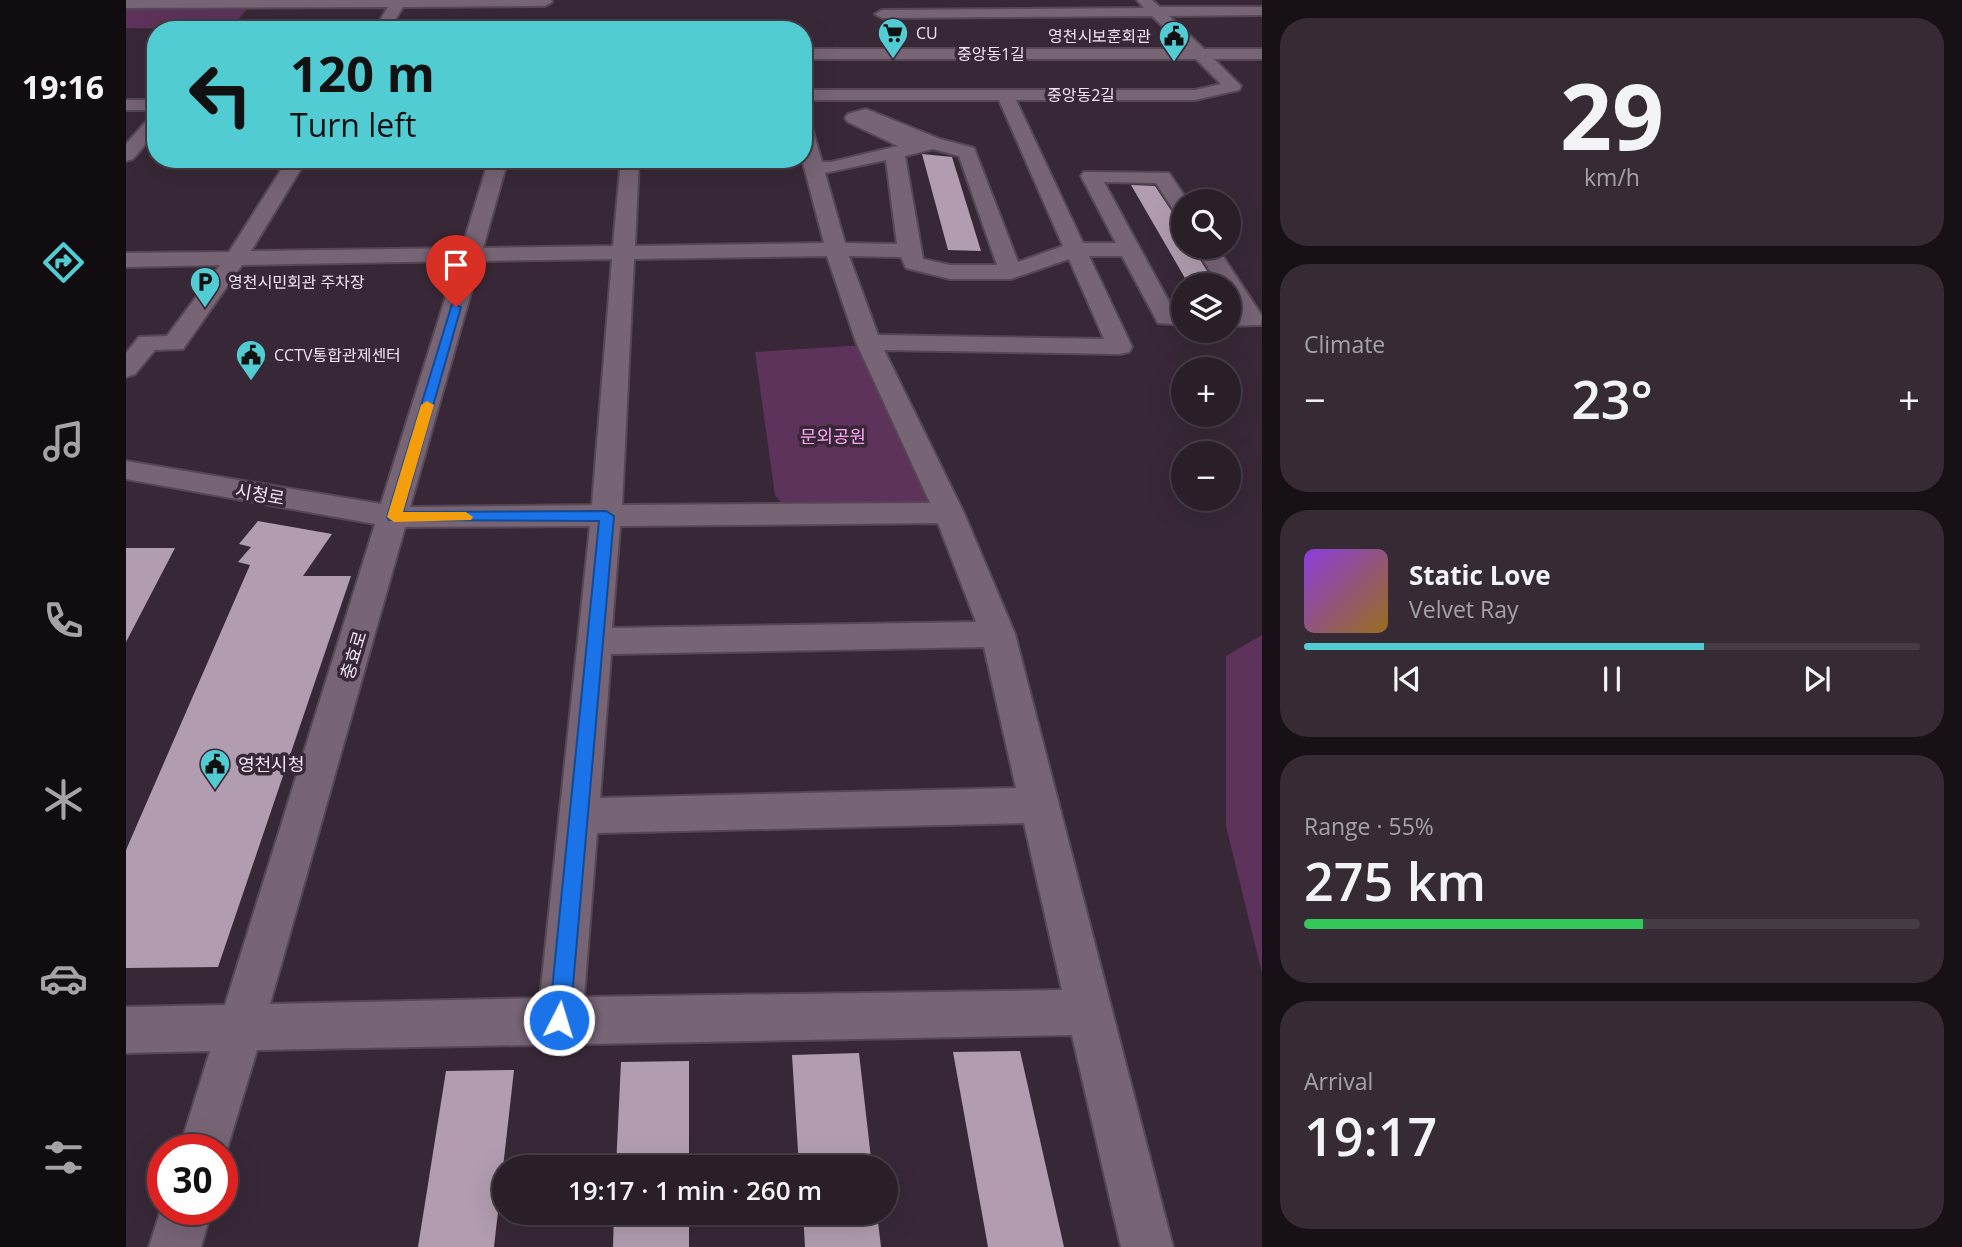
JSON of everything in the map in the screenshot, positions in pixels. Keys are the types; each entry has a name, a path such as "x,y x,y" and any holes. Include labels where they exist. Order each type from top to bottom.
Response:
{"street":[{"path":"1230,0 1244,11"},
{"path":"126,6 149,2 256,4 545,1 540,21"},
{"path":"387,21 398,3"},
{"path":"241,21 256,4"},
{"path":"1150,6 1226,79 1248,79"},
{"path":"916,95 879,7 1150,6 1262,11"},
{"name":"중앙동1길","path":"812,54 1262,54"},
{"name":"중앙동2길","path":"812,96 1195,95 1233,86 1226,79"},
{"path":"868,342 1120,347 1005,95"},
{"path":"126,105 147,104"},
{"path":"900,148 854,118 866,114 933,144 967,152 1011,272"},
{"path":"126,155 147,131"},
{"path":"814,167 831,169 900,148 933,144"},
{"path":"900,148 909,251 914,263 950,272 1011,272 1076,249 1130,250"},
{"path":"812,160 836,249 868,342 949,513 998,634 1147,1247"},
{"path":"126,369 148,342 174,344 236,258 292,168"},
{"name":"충효로","path":"209,1134 496,168"},
{"path":"559,1020 606,516 629,168"},
{"path":"1171,191 1162,177 1091,176 1166,318 1171,318"},
{"path":"126,260 836,249 909,251"},
{"path":"1241,301 1253,320 1241,320"},
{"name":"시청로","path":"126,470 394,517 949,513"},
{"path":"594,641 998,634"},
{"path":"578,816 1041,805"},
{"path":"126,1030 1090,1012"},
{"path":"175,1247 181,1225"}],"green space":[{"path":"249,7 237,21 147,21 147,28 126,28 126,9"},
{"name":"문외공원","path":"865,345 936,505 782,503 775,495 755,352"},
{"path":"1262,635 1262,973 1226,826 1226,656"}],"building":[{"path":"922,154 952,157 981,251 948,250"},
{"path":"1131,185 1155,186 1171,210 1171,254"},
{"path":"1174,259 1200,259 1208,273 1182,273"},
{"name":"영천시청","path":"258,521 332,534 303,576 351,576 218,967 126,968 126,850 250,565 238,562 251,547 239,544"},
{"path":"126,548 175,548 126,642"},
{"path":"1020,1051 1064,1247 988,1247 953,1052"},
{"path":"859,1053 871,1155 798,1155 792,1055"},
{"path":"689,1061 689,1155 617,1155 621,1062"},
{"path":"514,1070 504,1155 492,1155 492,1225 496,1225 494,1247 418,1247 446,1071"},
{"path":"614,1225 689,1225 689,1247 613,1247"},
{"path":"804,1225 878,1225 881,1247 805,1247"}],"slow traffic":[{"path":"427,405 394,517 466,517"}],"place":[{"name":"CU","path":"893,60"},
{"name":"영천시보훈회관","path":"1174,63"},
{"name":"영천시민회관 주차장","path":"205,309"},
{"name":"CCTV통합관제센터","path":"251,382"},
{"name":"영천시청","path":"215,791"}],"route":[{"path":"456,307 394,517 606,516 559,1020"}]}
